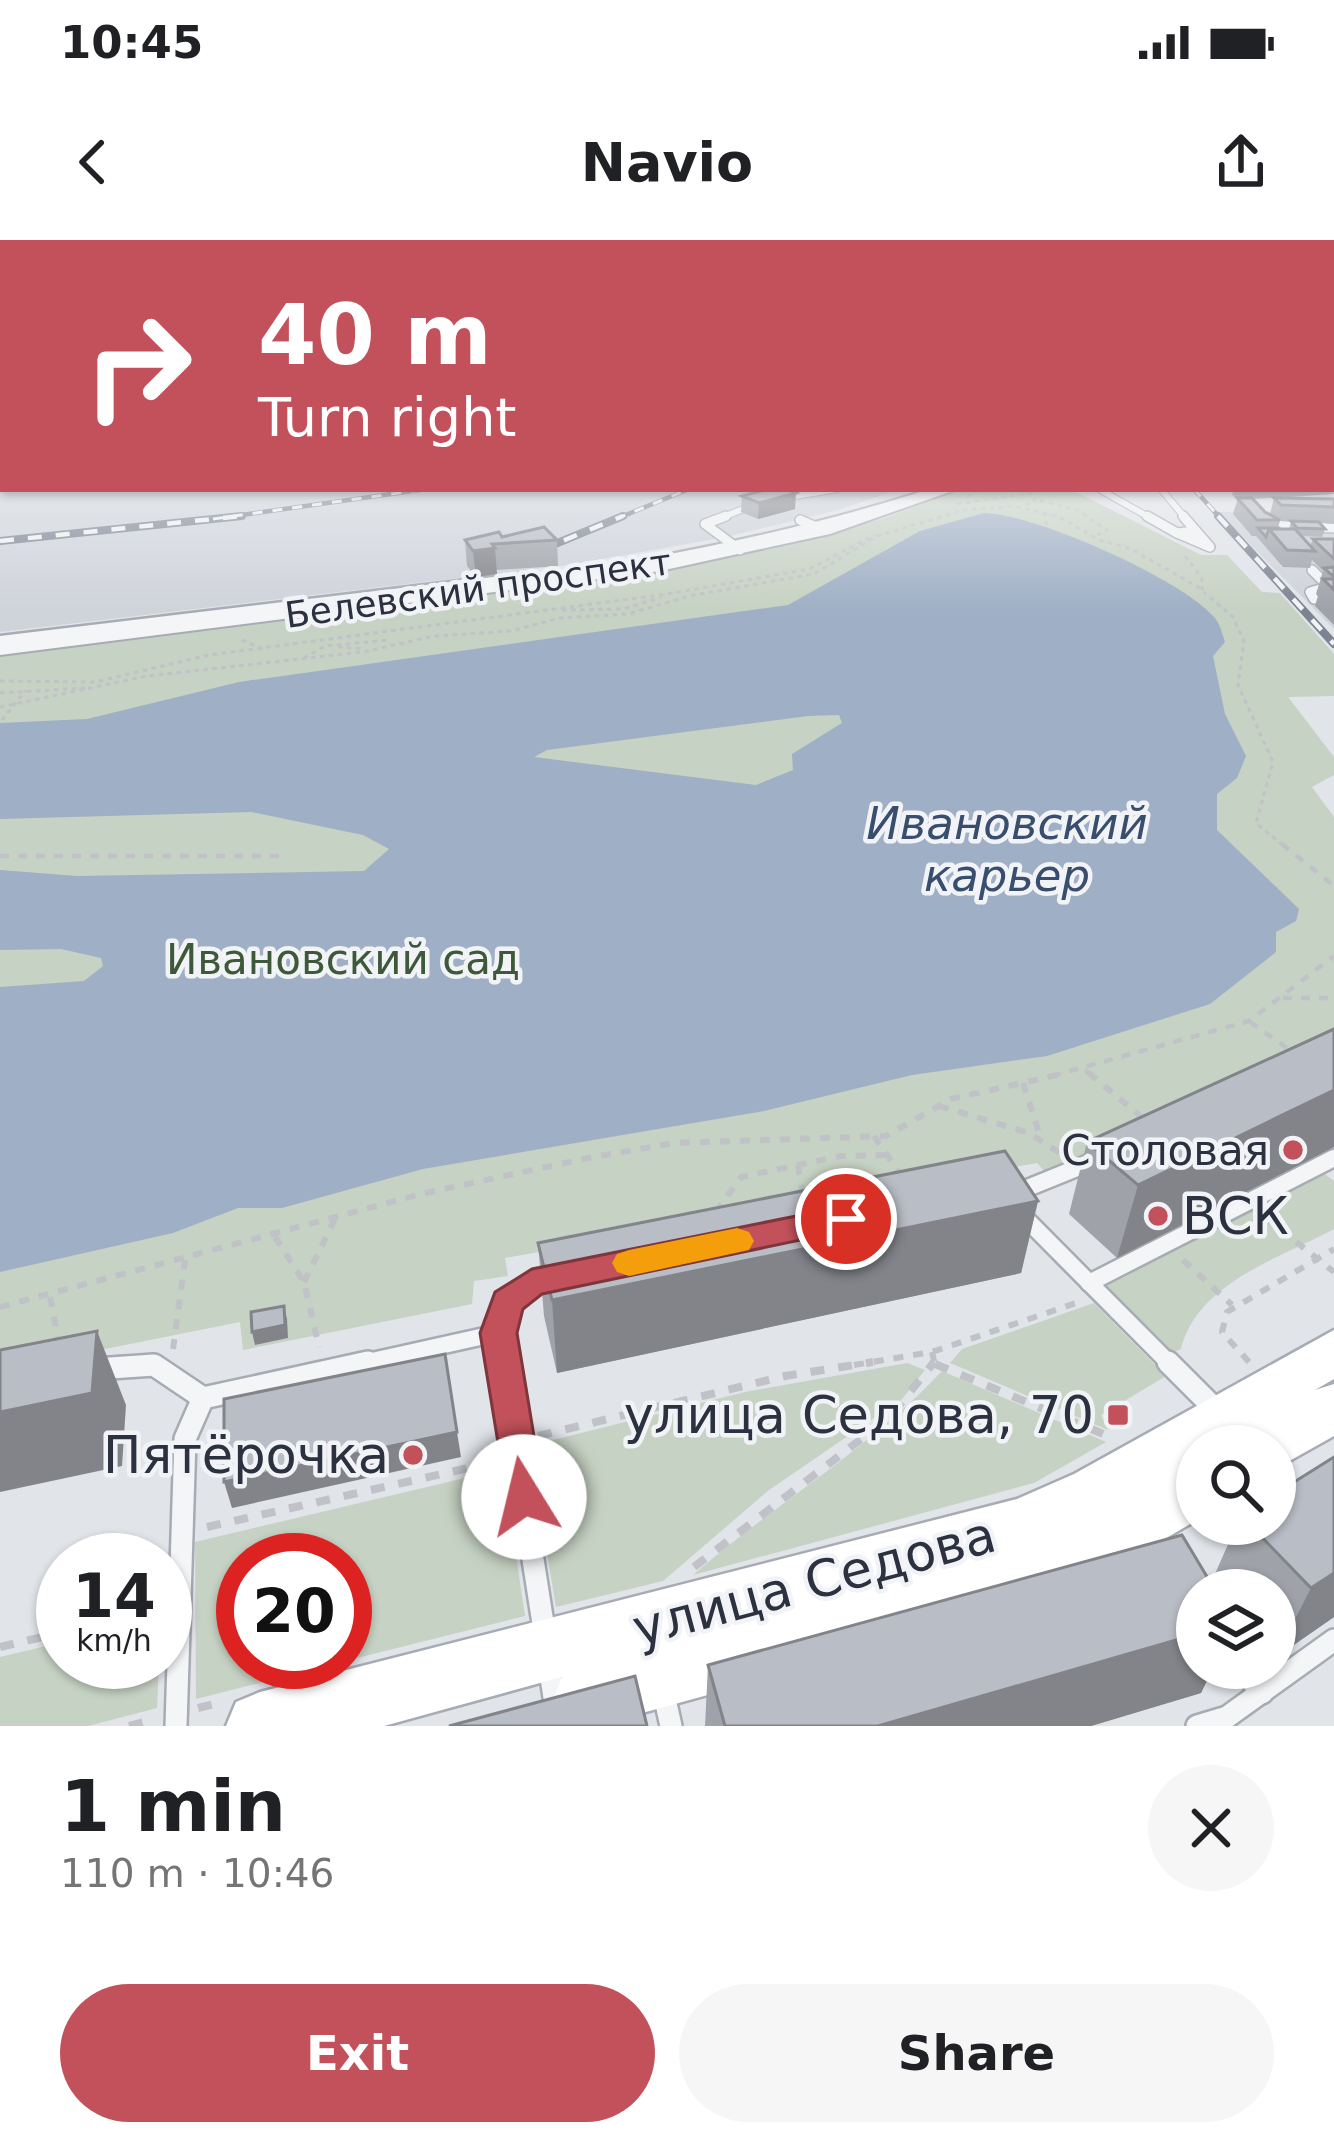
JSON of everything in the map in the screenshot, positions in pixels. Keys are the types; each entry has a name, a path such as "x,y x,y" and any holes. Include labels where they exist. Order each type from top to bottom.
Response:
{"main road":[{"name":"улица Седова","path":"1255,1425 1334,1352"},
{"name":"улица Седова","path":"1272,1425 1334,1408"},
{"name":"улица Седова","path":"657,1666 1023,1525 1176,1460"},
{"name":"улица Седова","path":"260,1726 551,1678 657,1666 995,1586 1134,1540 1176,1507"},
{"name":"улица Седова","path":"473,1726 551,1678"}],"street":[{"name":"Белевский проспект","path":"0,644 736,547 919,492"},
{"name":"Белевский проспект","path":"812,525 950,496"}],"lane":[{"path":"736,547 705,524 747,506 822,492"},
{"path":"1104,492 1210,547 1164,492"},
{"path":"1268,518 1285,535"},
{"path":"1277,525 1334,528"},
{"path":"1177,533 1196,531"},
{"path":"1312,570 1330,585"},
{"path":"1314,598 1310,592 1330,585"},
{"path":"1158,1132 1024,1192 1000,1193 1240,1425"},
{"path":"1095,1289 1166,1244 1334,1158"},
{"path":"551,1678 498,1333 508,1302 532,1282 575,1274"},
{"path":"202,1398 498,1333"},
{"path":"59,1377 140,1360 164,1365 202,1398"},
{"path":"181,1533 184,1438 202,1398"},
{"path":"1197,1726 1227,1717 1334,1640"},
{"path":"176,1726 177,1689"},
{"path":"1259,1689 1262,1693"}],"path":[{"path":"304,658 325,646 511,631 560,618 610,617 689,596 814,574 877,536 1007,492"},
{"path":"0,681 95,682 203,656 266,651 394,629 459,626 668,594 809,568 868,537 976,506 1032,505 1035,492"},
{"path":"1036,492 1047,526"},
{"path":"950,496 976,506 1041,511 1131,550 1202,590 1238,623 1244,648 1238,685 1273,762 1256,823 1334,886"},
{"path":"1040,501 1099,519 1107,530 1093,536"},
{"path":"1177,533 1181,550 1202,578 1202,590"},
{"path":"555,608 623,609 668,594"},
{"path":"0,707 280,658 368,651 389,643 401,613"},
{"path":"229,633 280,658"},
{"path":"325,646 368,651"},
{"path":"2,720 26,691 22,672"},
{"path":"0,692 110,686"},
{"path":"0,856 284,856"},
{"path":"0,1307 421,1194 675,1143 897,1132 939,1106 1084,1070 1249,1021 1334,956"},
{"path":"1283,998 1334,998"},
{"path":"1249,1021 1294,1054"},
{"path":"1084,1070 1158,1132"},
{"path":"1023,1083 1041,1139"},
{"path":"939,1106 1041,1139 1079,1168"},
{"path":"874,1136 909,1187"},
{"path":"838,1137 841,1156"},
{"path":"709,1230 741,1177 841,1156 887,1155"},
{"path":"797,1165 805,1206"},
{"path":"1247,1202 1334,1272"},
{"path":"304,1282 336,1217"},
{"path":"273,1235 304,1282 321,1370"},
{"path":"1166,1244 1234,1306"},
{"path":"1253,1366 1222,1332 1222,1321 1234,1306 1334,1249"},
{"path":"164,1365 178,1341 185,1260"},
{"path":"181,1533 785,1376 932,1352 1095,1289"},
{"path":"50,1297 60,1331 59,1377"},
{"path":"689,1571 766,1504 906,1405 935,1364 932,1352"},
{"path":"935,1364 1122,1442"},
{"path":"0,1647 36,1638"}],"shaded area":[{"path":"0,492 891,492 721,538 568,565 0,632"},
{"path":"1334,511 1334,629 1218,512"}],"green space":[{"name":"Ивановский карьер","path":"954,492 1076,492 1201,555 1227,555 1262,592 1280,593 1334,654 1334,696 1288,697 1334,757 1334,775 1312,787 1334,817 1334,1046 1048,1175 1037,1163 505,1258 508,1276 474,1281 472,1304 243,1350 240,1322 0,1370 0,653 700,563 882,519"},
{"path":"1322,1172 1334,1181 1334,1229 1222,1290 1190,1326 1181,1349 1170,1354 1100,1285"},
{"path":"1094,1303 1166,1376 1101,1415 1108,1430 950,1363 962,1349"},
{"path":"907,1363 925,1370 902,1399 769,1490 663,1581 556,1607 529,1446 745,1392"},
{"path":"942,1371 1106,1442 1034,1483 693,1575 852,1452"},
{"path":"503,1469 525,1616 372,1654 372,1533 233,1533"},
{"path":"216,1537 216,1689 235,1689 196,1699 195,1542"},
{"path":"36,1648 36,1689 158,1689 157,1708 88,1726 0,1726 0,1657"}],"water":[{"name":"Ивановский карьер","path":"984,513 1037,524 1139,567 1215,619 1225,642 1213,656 1225,714 1246,756 1237,778 1217,794 1217,830 1299,909 1296,921 1276,932 1276,952 1210,1004 1047,1056 912,1075 764,1111 423,1169 282,1208 238,1208 173,1233 0,1272 0,987 84,981 103,966 101,958 61,949 0,950 0,870 77,876 364,871 389,849 363,835 251,812 0,819 0,723 87,719 239,682 788,605 920,531","holes":["839,715 842,723 792,754 793,770 756,785 534,757 547,750"]}],"building":[{"path":"757,492 796,493 759,503 742,496"},
{"path":"1237,498 1252,498 1280,520 1257,520"},
{"path":"1274,498 1334,499 1334,507 1281,505"},
{"path":"1291,521 1319,522 1325,529 1297,528"},
{"path":"544,527 557,540 492,544 495,548 473,551 465,540 499,532 502,537"},
{"path":"1269,529 1295,529 1315,551 1287,550"},
{"path":"1313,539 1334,539 1334,559"},
{"path":"1334,1029 1334,1090 1138,1185 1087,1142"},
{"path":"1005,1151 1038,1201 552,1300 538,1243"},
{"path":"284,1306 285,1325 252,1332 251,1312"},
{"path":"97,1331 92,1393 0,1412 0,1350"},
{"path":"445,1354 457,1432 224,1482 224,1399"},
{"path":"1334,1457 1334,1573 1311,1588 1269,1545 1296,1545 1296,1481"},
{"path":"1176,1537 1176,1545 1188,1545 1202,1569 1176,1569 1176,1640 878,1726 725,1726 708,1665"},
{"path":"635,1676 647,1726 449,1726"}],"railway":[{"path":"213,519 406,492"},
{"path":"616,519 682,492"},
{"path":"1197,492 1221,519"},
{"path":"213,519 242,516"},
{"path":"538,551 623,516"},
{"path":"1218,516 1334,644"},
{"path":"0,541 213,519"}],"slow traffic":[{"path":"629,1263 737,1241"}],"place":[{"name":"Столовая","path":"1293,1150"},
{"name":"ВСК","path":"1158,1216"},
{"name":"улица Седова, 70","path":"1118,1415"},
{"name":"Пятёрочка","path":"413,1455"}],"route":[{"path":"524,1497 498,1333 508,1302 532,1282 846,1219"}],"park label":[{"name":"Ивановский сад","path":"343,959"}]}
